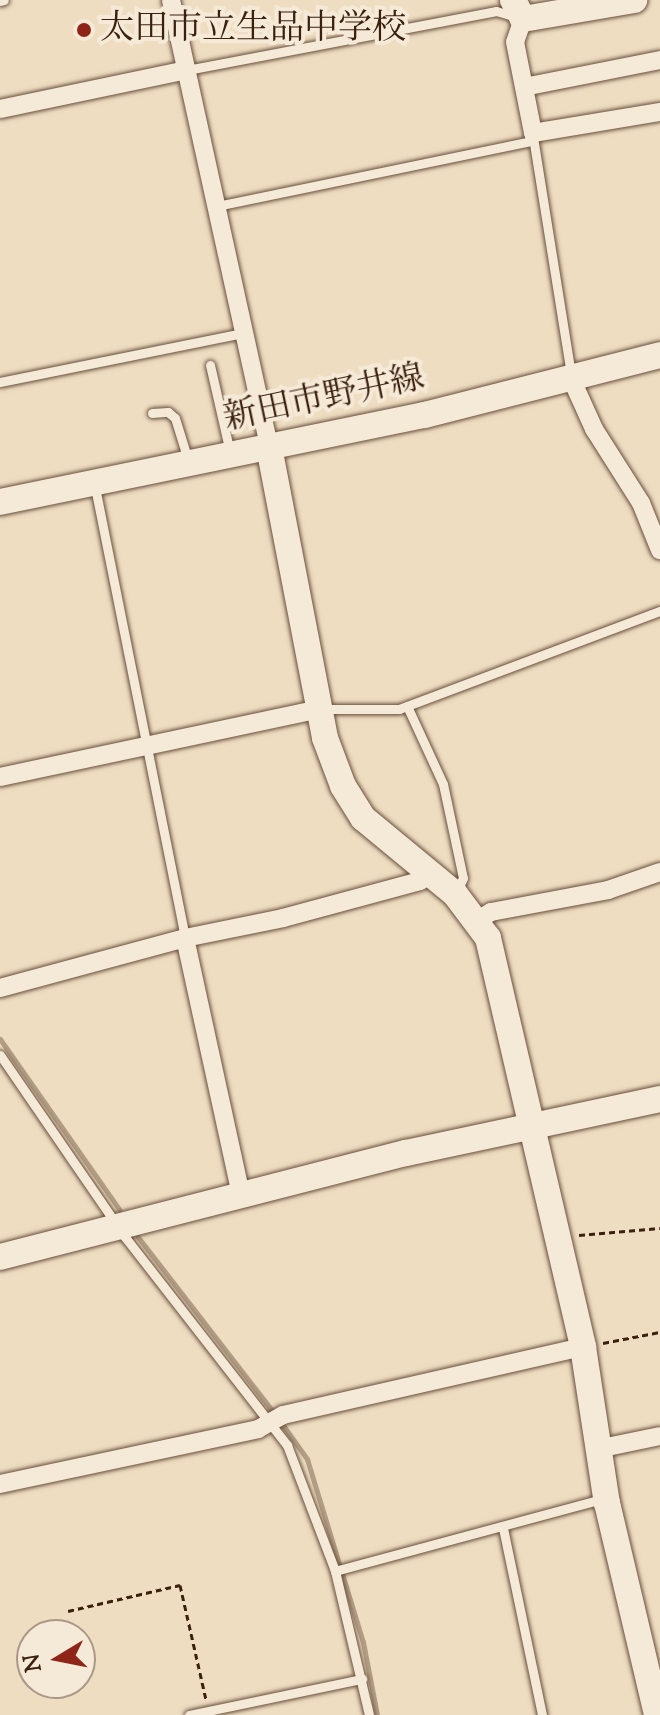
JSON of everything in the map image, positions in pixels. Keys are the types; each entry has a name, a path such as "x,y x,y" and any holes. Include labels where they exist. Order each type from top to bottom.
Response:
{"street":[{"path":"171,0 269,447 320,709 343,786 363,818 455,894 478,920 497,969 529,1127 583,1347 606,1498 657,1708"},
{"path":"634,0 518,9 515,32 533,137 660,112"},
{"path":"524,87 660,60"},
{"path":"0,109 187,70"},
{"name":"新田市野井線","path":"0,502 269,447 660,355"},
{"path":"571,378 588,419 641,503 660,550"},
{"path":"0,777 320,709"},
{"path":"478,920 491,912 608,890 660,872"},
{"path":"0,988 185,938 298,914 420,881 431,873"},
{"path":"185,938 241,1195"},
{"path":"0,1257 241,1195 660,1099"},
{"path":"0,1484 583,1347"},
{"path":"597,1449 660,1436"}],"lane":[{"path":"187,70 518,9"},
{"path":"217,206 533,137 571,378"},
{"path":"0,382 245,333"},
{"path":"210,365 230,455"},
{"path":"152,413 168,412 175,418 188,464"},
{"path":"94,483 149,745 185,938"},
{"path":"320,709 407,706 660,611"},
{"path":"407,706 443,784 463,878 455,894"},
{"path":"0,1055 119,1226 276,1419 335,1571 369,1715"},
{"path":"335,1571 606,1498"},
{"path":"503,1528 542,1715"},
{"path":"189,1715 362,1679"}],"path":[{"path":"555,1237 660,1228"},
{"path":"583,1347 660,1332"},
{"path":"68,1611 180,1585 209,1711"}],"waterway":[{"path":"0,1039 119,1209"},
{"path":"138,1237 274,1413"},
{"path":"280,1421 307,1459 363,1642 377,1715"}],"place":[{"name":"太田市立生品中学校","path":"84,30"}]}
